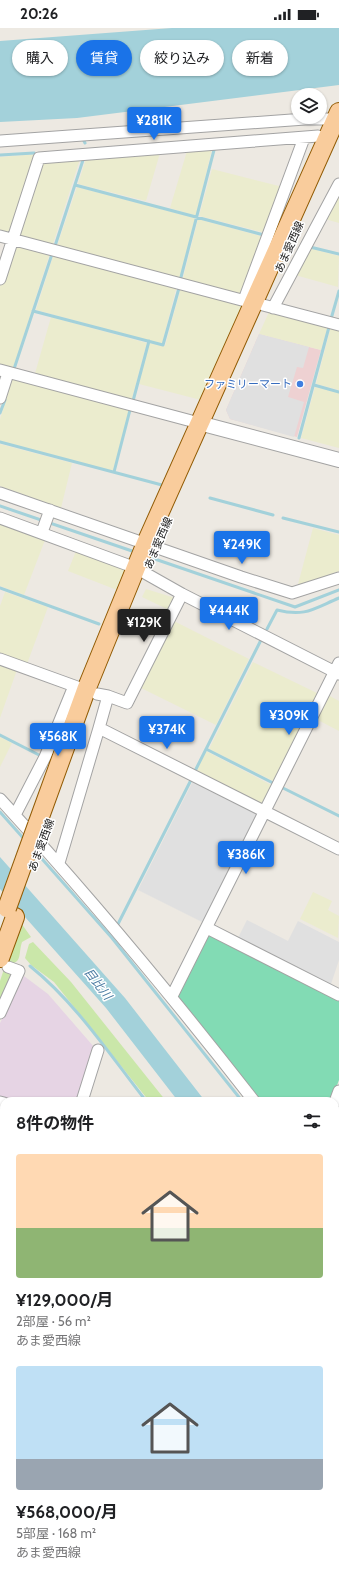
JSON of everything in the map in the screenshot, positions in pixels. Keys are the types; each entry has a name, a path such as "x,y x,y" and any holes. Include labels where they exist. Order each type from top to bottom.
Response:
{"main road":[{"name":"あま愛西線","path":"4,963 11,913 91,692 146,557 258,304 338,116"},
{"name":"あま愛西線","path":"258,304 339,137"},
{"name":"あま愛西線","path":"0,927 11,913"}],"street":[{"path":"0,141 338,116"},
{"path":"0,279 39,158 318,136"},
{"path":"258,304 304,138"},
{"path":"258,304 339,184"},
{"path":"0,236 339,325"},
{"path":"0,398 4,372 339,460"},
{"path":"0,492 50,510 146,557 182,594 338,670 264,812 172,996"},
{"path":"42,532 50,510"},
{"path":"0,518 42,532 292,593 339,578"},
{"path":"0,659 91,692 127,703 182,594"},
{"path":"59,863 99,728 91,692"},
{"path":"14,815 45,757 91,692"},
{"path":"99,728 339,849"},
{"path":"0,799 59,863 172,996 251,1097"},
{"path":"207,928 339,995"},
{"path":"0,1013 19,971 4,963"},
{"path":"83,1097 98,1050"}],"shaded area":[{"path":"259,334 321,350 297,437 230,419 226,410"},
{"path":"259,334 309,347 303,368 297,367 288,397 304,402 294,437 230,419 226,410"},
{"path":"194,779 257,811 258,815 204,923 138,890"},
{"path":"247,920 288,941 298,921 339,942 339,960 330,987 238,938"},
{"path":"24,976 48,994 94,1047 81,1097 0,1097 0,1023"}],"green space":[{"path":"212,149 196,216 170,208 187,151"},
{"path":"160,153 146,201 78,184 86,159"},
{"path":"37,154 11,234 0,233 0,157"},
{"path":"80,159 52,247 20,239 17,234 43,162"},
{"path":"212,169 283,187 266,233 199,216"},
{"path":"77,187 195,218 179,281 56,249"},
{"path":"339,191 339,223 325,219"},
{"path":"198,219 264,237 242,293 238,295 182,282"},
{"path":"18,243 50,253 12,372 0,368 0,287 13,246"},
{"path":"309,248 339,256 338,287 295,275"},
{"path":"54,253 177,285 162,344 36,310"},
{"path":"181,287 240,303 243,307 201,400 139,384 149,343 165,346"},
{"path":"269,312 328,326 321,350 259,334"},
{"path":"51,317 147,343 131,402 34,377"},
{"path":"331,326 339,329 339,390 316,384"},
{"path":"13,377 130,408 113,471 0,441 0,419"},
{"path":"315,387 339,393 339,448 301,438"},
{"path":"0,444 72,463 61,508 0,486"},
{"path":"0,523 45,540 24,595 0,586"},
{"path":"313,528 339,535 339,571 297,588"},
{"path":"76,551 124,568 125,572 117,590 68,571"},
{"path":"146,589 175,598 169,610 142,597"},
{"path":"5,592 48,607 27,664 0,655 0,606"},
{"path":"172,620 249,659 216,725 139,687"},
{"path":"0,661 18,667 0,718"},
{"path":"253,662 319,694 275,782 209,749"},
{"path":"328,695 339,701 339,731 316,719"},
{"path":"0,737 12,743 0,767"},
{"path":"206,751 273,786 264,804 261,805 196,772"},
{"path":"313,892 332,901 328,910 339,916 338,938 300,919"},
{"path":"21,923 31,937 22,942 18,960 12,964 7,964"},
{"path":"211,934 339,998 339,1080 333,1097 256,1097 179,999 178,993 207,935"},
{"path":"33,942 71,982 163,1097 146,1097 54,982 31,965 25,958 29,944"},
{"path":"4,969 13,975 0,1004 0,981"}],"water":[{"path":"172,28 339,28 339,85 315,88 291,88 291,91 77,118 0,122 0,41 12,40 12,76 68,76 68,40 13,40"},
{"name":"目比川","path":"0,857 125,998 202,1097 175,1097 106,1008 0,889"}],"waterway":[{"path":"180,281 214,150"},
{"path":"0,155 34,153"},
{"path":"55,246 84,157"},
{"path":"75,185 264,235"},
{"path":"310,247 339,254"},
{"path":"14,369 52,254"},
{"path":"33,311 163,345 179,288"},
{"path":"331,319 339,291"},
{"path":"299,438 329,327"},
{"path":"133,401 149,341"},
{"path":"314,385 339,392"},
{"path":"0,413 5,400"},
{"path":"114,472 130,410"},
{"path":"0,442 162,485"},
{"path":"210,498 273,515"},
{"path":"0,506 135,552"},
{"path":"283,518 339,532"},
{"path":"146,556 295,607 339,590"},
{"path":"0,588 99,624"},
{"path":"267,629 277,610 295,613 309,611 339,598"},
{"path":"195,771 261,640"},
{"path":"0,735 39,755"},
{"path":"206,749 273,783"},
{"path":"118,924 192,778"},
{"path":"283,788 339,816"},
{"path":"0,812 25,840"},
{"path":"35,851 112,938 239,1097"},
{"path":"30,966 62,996 92,1030 143,1097"}],"place":[{"name":"ファミリーマート","path":"300,384"}]}
